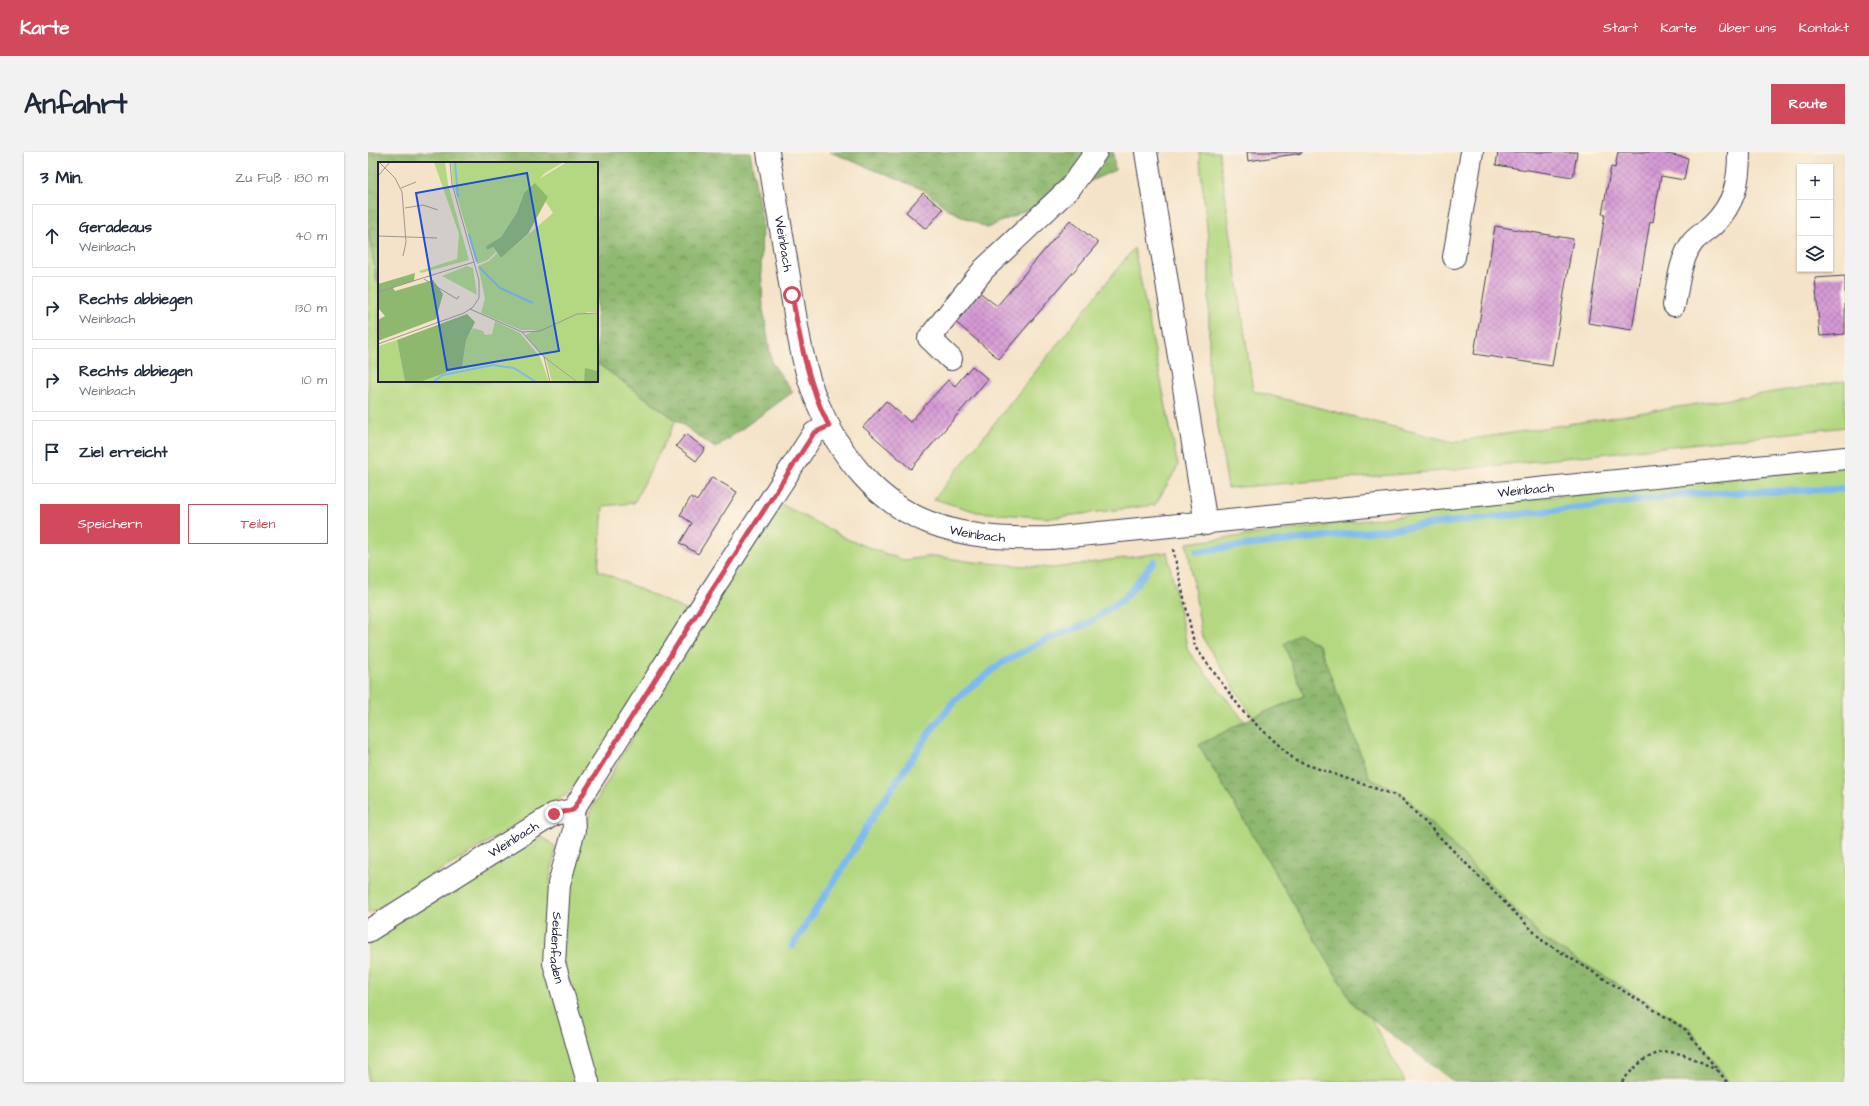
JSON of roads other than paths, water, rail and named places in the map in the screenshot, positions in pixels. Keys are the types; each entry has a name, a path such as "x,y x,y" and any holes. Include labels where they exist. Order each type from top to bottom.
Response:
{"main road":[{"name":"Weinbach","path":"768,152 800,336 817,403 844,452 867,482 908,512 928,522 953,530 975,536 1003,538 1050,538 1206,524 1845,458"},
{"path":"951,359 928,338 984,269 1070,188 1096,152"},
{"path":"1146,152 1206,524"},
{"path":"1454,257 1472,152"},
{"path":"1674,305 1684,258 1692,242 1712,226 1728,210 1735,192 1739,152"},
{"path":"573,810 692,621 814,433 829,426"},
{"name":"Weinbach","path":"368,931 554,814 573,810"},
{"name":"Seidenfaden","path":"573,810 574,830 559,884 554,963 588,1082"}],"waterway":[{"path":"1197,551 1687,494 1845,489"},
{"path":"792,946 839,874 875,813 932,729 955,700 1000,664 1045,640 1087,624 1125,598 1154,561"}]}
